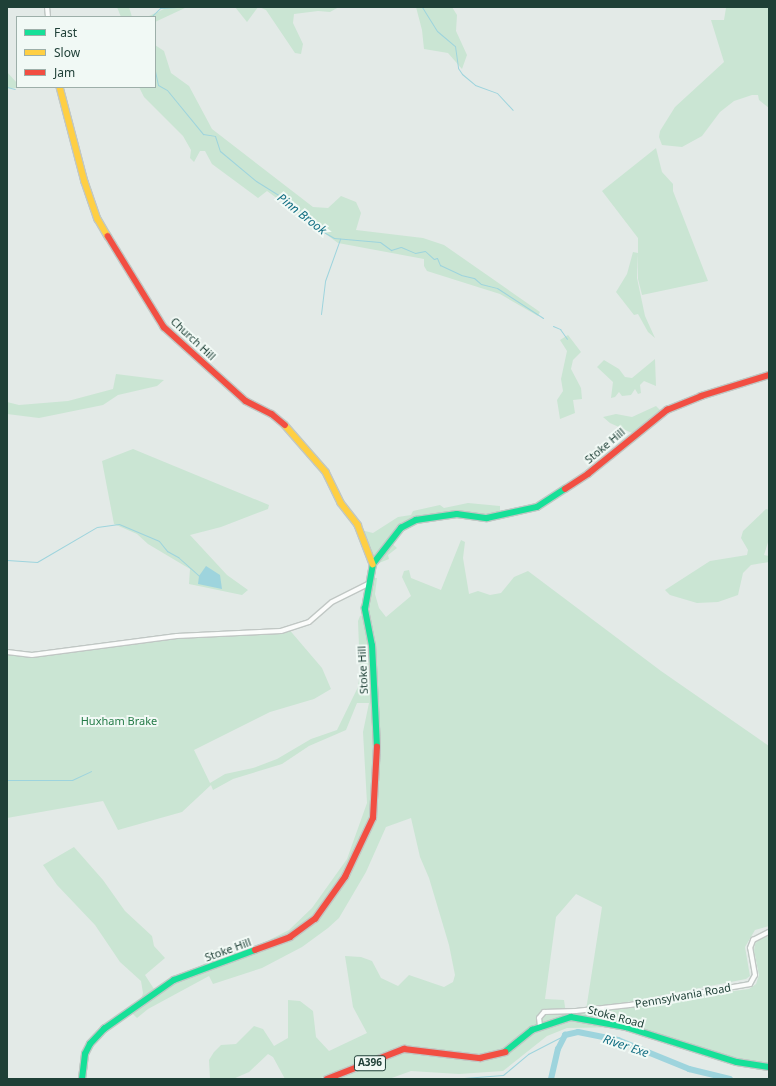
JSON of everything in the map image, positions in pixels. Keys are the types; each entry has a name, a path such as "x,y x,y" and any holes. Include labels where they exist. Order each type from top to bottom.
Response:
{"street":[{"name":"Church Hill","path":"60,88 85,182 98,219 164,327 246,401 272,414 295,434 326,472 341,503 358,525 373,564"},
{"name":"Stoke Hill","path":"82,1079 85,1054 104,1029 174,980 290,937 315,919 345,877 373,818 377,750 372,646 363,591 368,584 373,564 387,543 409,523 457,514 488,518 537,507 588,474 667,410 701,396 769,375"},
{"path":"7,652 32,655 177,636 281,631 309,622 332,602 363,591"},
{"name":"Pennsylvania Road","path":"540,1026 539,1018 544,1012 576,1012 630,1005 750,984 755,974 750,948 753,940 769,932"},
{"name":"Stoke Road","path":"327,1079 404,1049 457,1057 480,1058 502,1054 524,1035 540,1026 571,1017 587,1018 626,1027 737,1062 769,1067"}],"green space":[{"path":"117,7 129,7 132,16 121,16"},
{"path":"163,7 187,7 156,22 156,16 149,16 164,9"},
{"path":"235,7 258,7 247,22"},
{"path":"259,7 339,7 330,12 318,11 294,14 293,23 303,44 301,54 295,53 266,10"},
{"path":"416,7 452,7 457,15 456,31 467,55 462,69 448,53 424,49 422,30"},
{"path":"769,7 769,108 759,100 758,95 752,95 734,101 720,112 702,136 682,147 662,145 659,137 660,131 675,107 724,62 711,20 724,20 726,8"},
{"path":"156,46 164,51 171,73 189,86 212,129 313,207 328,208 341,196 356,202 361,213 356,230 423,238 444,245 540,312 538,316 500,294 427,271 424,266 424,259 338,243 267,191 258,198 212,164 205,151 200,151 194,162 190,158 191,150 183,136 144,97 140,88 156,88"},
{"path":"7,72 16,82 16,88 7,88"},
{"path":"656,148 662,172 673,184 673,191 708,281 642,295 638,279 638,238 602,191"},
{"path":"633,252 638,253 637,278 645,316 655,338 648,332 638,314 634,315 616,292 627,274"},
{"path":"568,335 581,352 573,360 571,369 581,388 582,399 573,400 575,413 560,419 557,400 563,391 561,379 567,351 560,340"},
{"path":"655,359 656,386 644,381 640,385 641,393 638,394 635,389 631,395 622,396 619,392 615,397 611,398 613,382 597,367 604,360 619,369 625,377 632,378"},
{"path":"116,374 164,380 157,386 118,395 103,405 39,418 7,414 7,402 19,405 68,401 113,389"},
{"path":"656,406 660,410 658,414 632,433 610,423 603,417 616,414 632,417"},
{"path":"133,449 269,505 268,509 221,527 190,535 227,575 248,590 242,595 189,584 190,569 148,544 137,534 114,524 102,461"},
{"path":"468,503 500,506 500,514 486,516 443,513 400,527 387,539 397,548 388,555 389,559 379,563 377,559 371,561 360,535 365,531 373,533 398,517 411,515 413,511 440,505 444,508"},
{"path":"766,509 769,510 769,539 764,555 769,556 769,562 751,565 743,573 738,595 718,602 697,603 670,595 665,590 710,561 747,555 748,550 741,538 743,531"},
{"name":"Huxham Brake","path":"461,540 465,542 463,558 469,594 478,591 490,595 501,593 514,577 528,571 661,671 769,746 769,926 755,930 745,947 750,976 746,979 586,1010 602,907 576,894 556,917 545,999 564,1000 566,1014 569,1011 591,1010 749,989 756,984 759,975 754,951 755,944 760,938 769,936 769,1065 734,1061 626,1027 567,1028 547,1036 503,1071 459,1074 411,1071 389,1079 344,1079 336,1073 318,1079 285,1079 273,1057 268,1054 249,1072 233,1079 210,1079 209,1060 214,1052 221,1045 236,1044 254,1026 263,1029 274,1046 288,1038 288,1000 300,1001 313,1011 316,1037 329,1051 367,1033 353,1007 345,956 361,957 372,961 381,978 398,986 409,975 444,987 453,982 455,975 449,945 429,878 420,857 411,818 386,827 366,872 339,918 302,947 262,968 213,984 209,976 148,1009 137,1018 131,1012 139,1006 143,993 141,981 120,962 95,925 57,885 43,865 74,847 103,880 125,911 152,936 154,946 165,958 145,975 154,989 204,964 251,949 289,930 312,908 347,859 367,803 363,732 369,703 357,703 346,730 309,746 282,764 233,779 213,790 211,785 182,812 118,830 103,801 7,818 7,654 70,649 156,636 251,634 287,627 322,668 331,689 314,699 270,712 194,750 210,783 225,774 253,768 277,759 311,739 337,730 358,687 360,673 358,621 360,616 369,612 374,578 377,578 375,594 379,608 386,617 411,596 402,577 404,571 409,570 411,578 441,590"}],"water":[{"path":"206,566 220,575 222,589 198,584 199,576"}],"waterway":[{"name":"Pinn Brook","path":"152,16 160,8 177,7"},
{"path":"422,7 437,31 455,46 458,68 462,74 475,85 497,93 513,110"},
{"name":"Pinn Brook","path":"156,76 158,85 167,90 203,134 215,136 220,151 256,181 296,206 315,227 334,238 380,242 391,250 401,247 415,253 425,251 434,259 437,258 440,265 461,275 474,278 481,284 497,288 543,318"},
{"path":"7,87 15,89"},
{"path":"321,314 325,281 340,239"},
{"name":"Pinn Brook","path":"553,326 560,329 567,339"},
{"path":"7,560 37,562 97,527 119,524 159,541 167,551 178,557 199,576"},
{"path":"7,780 72,780 91,771"},
{"name":"River Exe","path":"551,1079 558,1049 565,1035 578,1032 618,1040 689,1069 730,1079"},
{"path":"451,1079 503,1075 528,1054 565,1035"}],"traffic: fast":[{"path":"377,747 372,646 365,609 373,564 401,528 416,520 457,514 487,518 537,507 565,489"},
{"path":"82,1079 85,1054 90,1044 104,1029 174,980 255,950"},
{"path":"505,1052 532,1030 571,1017 626,1027 737,1062 769,1067"}],"traffic: slow":[{"path":"60,88 85,182 98,219 108,236"},
{"path":"285,425 326,472 341,503 358,525 373,564"}],"traffic: jam":[{"path":"108,236 164,327 246,401 272,414 285,425"},
{"path":"565,489 588,474 667,410 701,396 769,375"},
{"path":"255,950 290,937 315,919 345,877 373,818 377,747"},
{"path":"327,1079 404,1049 480,1058 505,1052"}]}
